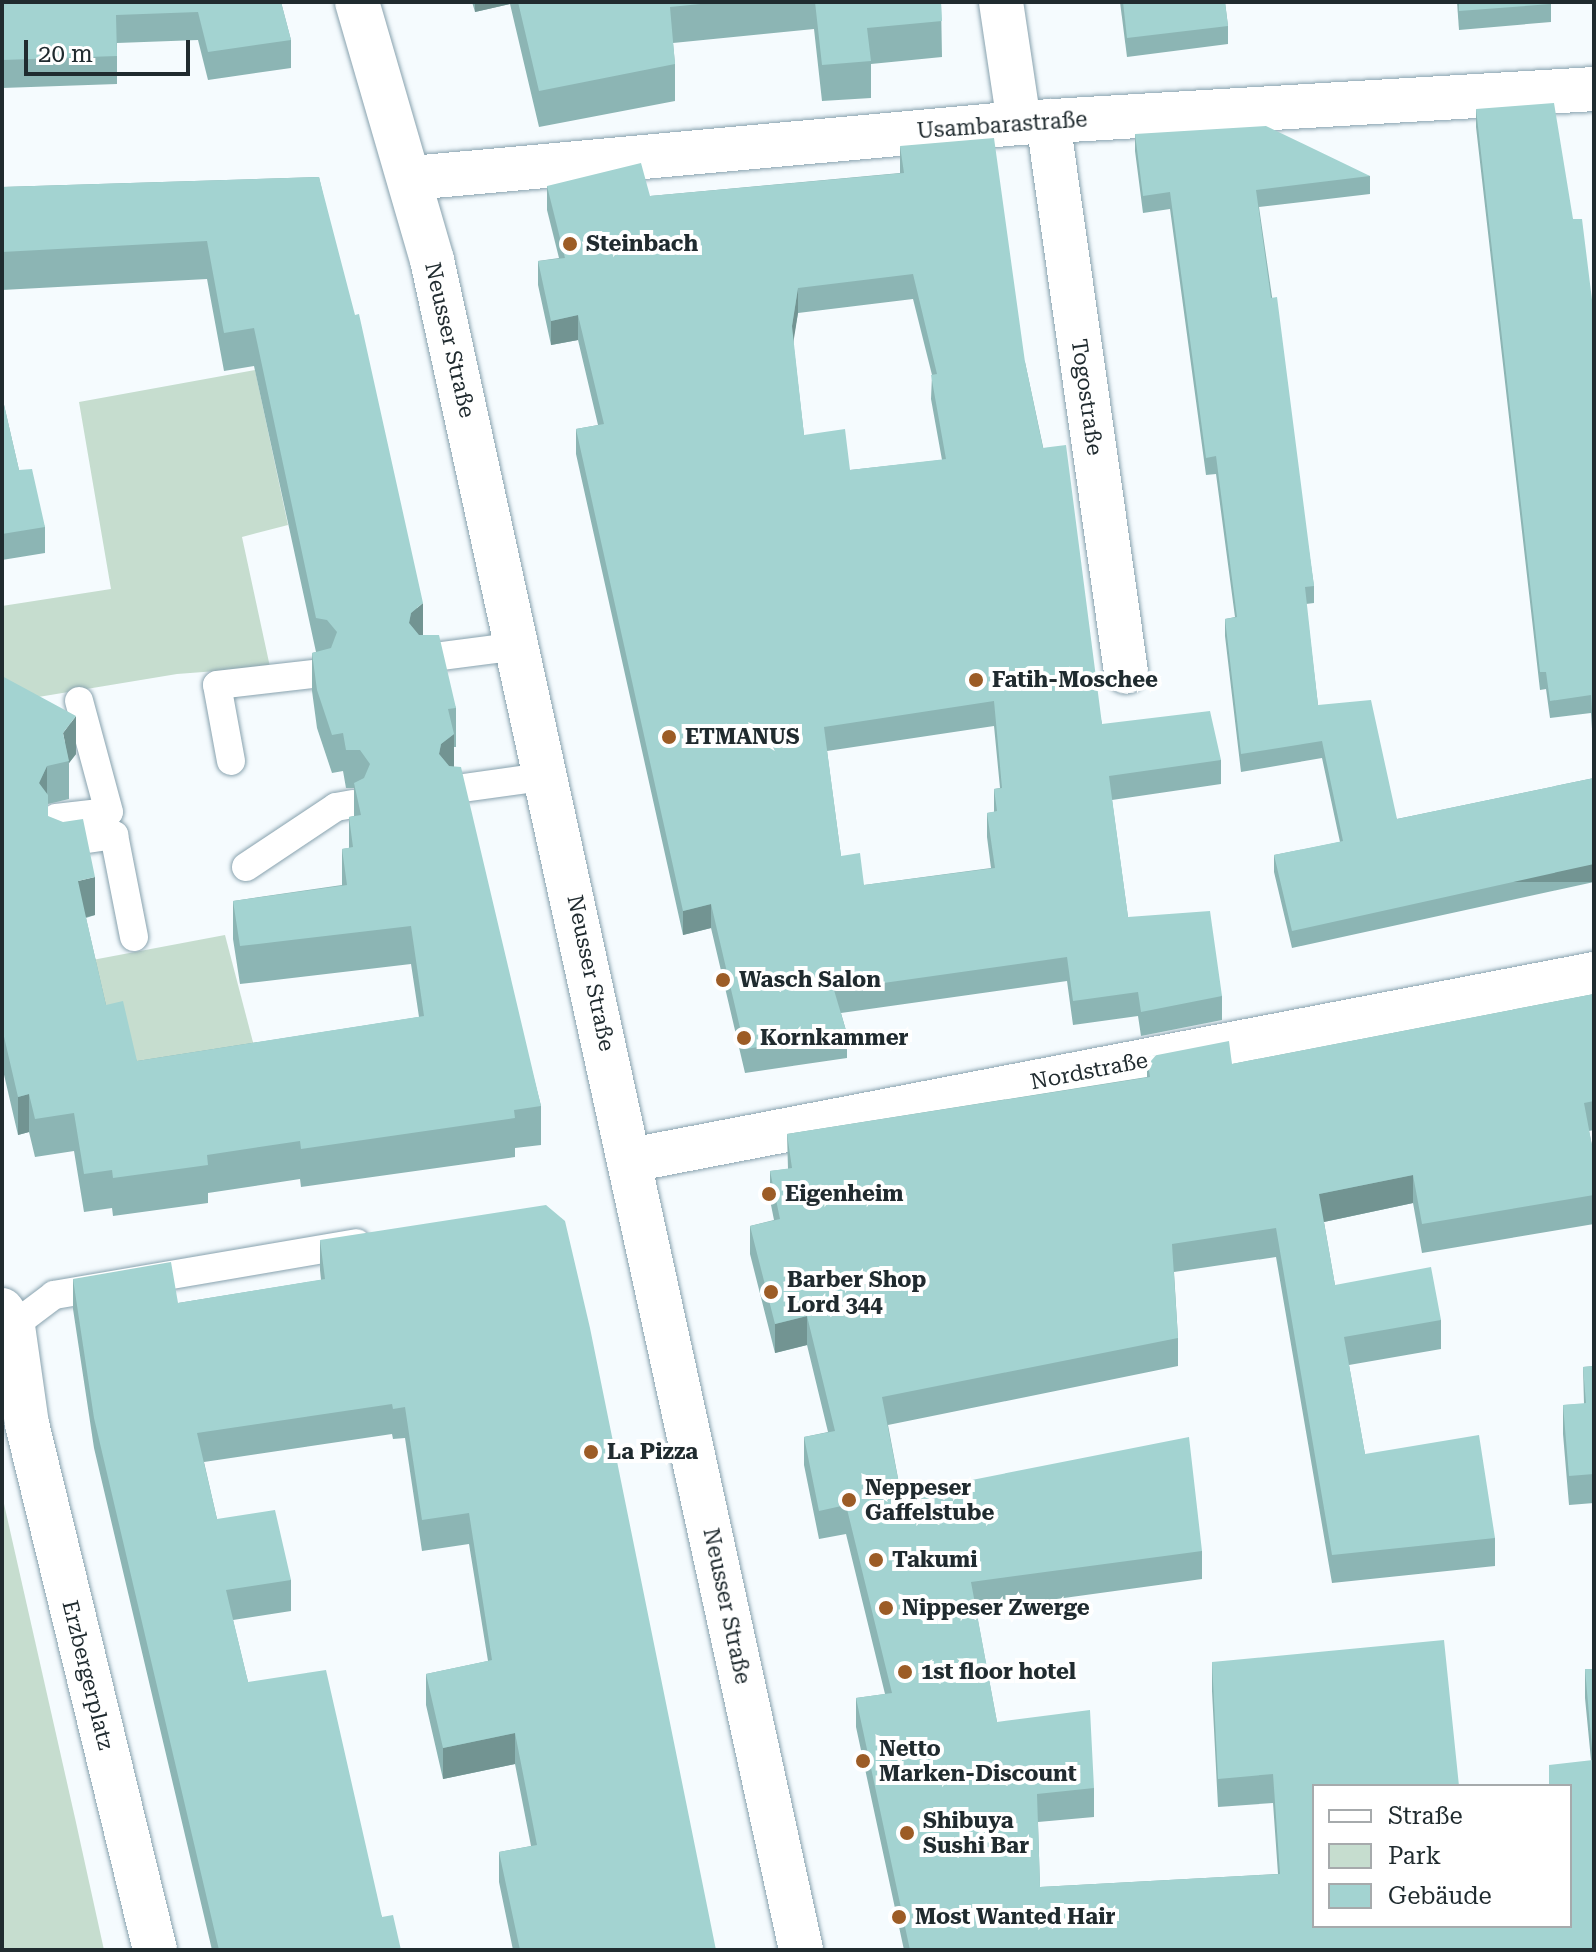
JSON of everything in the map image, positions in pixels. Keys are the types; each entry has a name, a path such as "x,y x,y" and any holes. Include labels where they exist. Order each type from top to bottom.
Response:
{"street":[{"name":"Neusser Straße","path":"357,2 412,178 519,646 801,1950"},
{"name":"Togostraße","path":"1001,2 1034,122 1126,672"},
{"name":"Usambarastraße","path":"412,178 1034,122 1594,89"},
{"name":"Nordstraße","path":"631,1160 1594,974"},
{"name":"Erzbergerplatz","path":"7,1318 14,1427 155,1950"}],"lane":[{"path":"426,658 519,646"},
{"path":"231,761 217,685 320,673"},
{"path":"79,701 109,812 59,830 114,835 134,937"},
{"path":"456,789 548,776"},
{"path":"246,867 336,807 353,804"},
{"path":"7,1318 54,1295 384,1239"}],"green space":[{"path":"255,370 288,525 242,537 270,667 177,674 2,703 2,606 111,589 79,402"},
{"path":"225,935 261,1073 157,1096 106,1043 87,961"},
{"path":"2,1495 75,1818 104,1950 2,1950"}],"building":[{"path":"2,2 281,2 291,40 208,52 198,12 116,15 117,56 2,60"},
{"path":"518,2 721,2 670,7 675,64 539,91"},
{"path":"815,2 941,2 942,21 867,28 871,61 822,65"},
{"path":"1123,2 1225,2 1228,26 1127,38"},
{"path":"1459,2 1551,2 1551,4 1459,11"},
{"path":"1554,103 1573,219 1582,219 1594,316 1594,744 1591,695 1550,701 1546,672 1540,672 1476,109"},
{"path":"1266,126 1370,176 1256,190 1271,298 1277,297 1314,586 1305,587 1318,705 1371,700 1397,819 1594,778 1594,864 1292,931 1274,855 1343,841 1322,741 1241,754 1225,619 1237,617 1216,456 1206,458 1170,192 1143,196 1135,134"},
{"path":"994,138 1025,362 1043,448 1066,445 1102,724 1210,711 1221,760 1109,776 1128,917 1210,911 1222,996 1141,1012 1138,992 1073,1001 1067,957 834,990 847,1034 745,1049 711,904 683,911 576,429 604,424 578,315 551,321 538,261 565,258 547,186 641,163 650,196 904,173 900,146","holes":["913,274 937,374 931,375 946,459 850,470 845,429 804,435 792,326 798,288","994,701 1002,788 994,789 997,811 987,813 995,868 864,885 860,853 841,856 824,727"]},
{"path":"319,177 355,315 359,314 423,603 411,613 409,623 419,635 439,635 456,708 448,709 454,734 441,744 439,754 449,766 461,767 541,1106 514,1110 515,1118 301,1149 300,1141 207,1155 208,1165 113,1178 112,1170 84,1174 74,1113 35,1119 29,1094 18,1097 2,1028 2,676 76,716 63,733 69,761 47,766 39,783 48,795 48,816 63,822 83,819 95,877 78,881 87,922 106,1005 123,1001 137,1061 424,1016 411,926 240,946 233,901 347,885 342,849 353,847 349,817 361,815 354,783 364,778 370,764 360,750 346,750 343,733 332,735 317,690 312,653 331,648 337,632 327,620 316,618 254,328 224,333 207,241 2,252 2,187"},
{"path":"2,396 19,470 32,469 45,527 2,534"},
{"path":"1594,994 1594,1101 1584,1103 1594,1156 1594,1195 1422,1224 1413,1175 1319,1194 1335,1285 1431,1267 1441,1320 1344,1337 1365,1454 1479,1435 1495,1538 1332,1555 1276,1228 1172,1244 1178,1338 882,1397 901,1494 1189,1437 1202,1551 971,1582 997,1722 1090,1710 1094,1788 1037,1794 1040,1887 1280,1874 1273,1774 1218,1779 1212,1662 1444,1640 1459,1784 1312,1784 1312,1928 1572,1928 1572,1784 1549,1784 1549,1765 1593,1760 1585,1669 1594,1669 1594,1950 910,1950 856,1698 892,1693 846,1505 819,1511 804,1437 835,1431 807,1316 775,1324 750,1226 780,1219 770,1171 792,1168 787,1134 1150,1077 1147,1057 1229,1041 1232,1064"},
{"path":"546,1205 565,1221 590,1328 716,1950 520,1950 499,1852 537,1845 515,1733 443,1748 426,1674 492,1660 469,1513 422,1520 405,1407 393,1409 392,1404 197,1433 217,1519 275,1510 291,1580 226,1590 248,1682 326,1670 382,1917 393,1915 401,1950 219,1950 94,1418 73,1279 171,1262 178,1303 325,1279 320,1240"},
{"path":"1594,1366 1594,1474 1569,1476 1563,1405 1586,1403 1583,1367"}],"place":[{"name":"Steinbach","path":"570,244"},
{"name":"Fatih-Moschee","path":"976,680"},
{"name":"ETMANUS","path":"669,737"},
{"name":"Wasch Salon","path":"723,980"},
{"name":"Kornkammer","path":"744,1038"},
{"name":"Eigenheim","path":"769,1194"},
{"name":"Barber Shop Lord 344","path":"771,1292"},
{"name":"La Pizza","path":"591,1452"},
{"name":"Neppeser Gaffelstube","path":"849,1500"},
{"name":"Takumi","path":"876,1560"},
{"name":"Nippeser Zwerge","path":"886,1608"},
{"name":"1st floor hotel","path":"905,1672"},
{"name":"Netto Marken-Discount","path":"863,1761"},
{"name":"Shibuya Sushi Bar","path":"907,1833"},
{"name":"Most Wanted Hair","path":"899,1917"}]}
